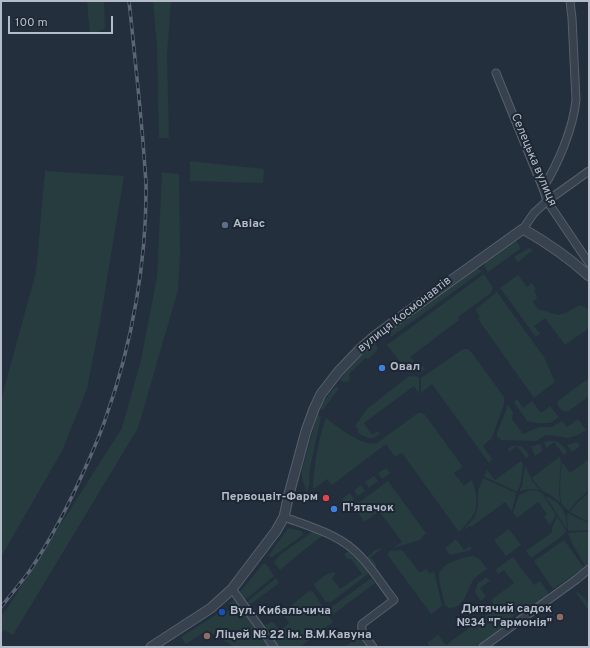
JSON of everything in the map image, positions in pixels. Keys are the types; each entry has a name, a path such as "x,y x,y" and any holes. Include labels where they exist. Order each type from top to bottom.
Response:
{"street":[{"path":"543,188 551,176 567,136 574,113 576,100 570,1"},
{"name":"Селецька вулиця","path":"496,74 547,201 589,263"},
{"path":"589,171 547,201 534,213 523,229 539,238 573,262 589,276"},
{"name":"вулиця Космонавтів","path":"151,647 211,608 232,589 276,532 284,517 298,459 314,409 321,394 338,372 375,336 523,229"},
{"path":"284,517 329,534 349,546 362,557 394,600 362,624 362,631 373,647"},
{"path":"483,647 589,569"},
{"path":"232,589 274,647"}],"green space":[{"path":"87,1 104,1 105,29 90,34"},
{"path":"153,1 171,1 167,55 169,138 159,138 157,46"},
{"path":"190,161 264,169 263,183 190,181"},
{"path":"45,171 124,176 100,322 87,389 62,451 1,557 1,400 36,272"},
{"path":"162,172 179,174 180,255 178,290 138,428 13,635 4,630 1,634 1,615 6,610 122,428 141,360 157,277"},
{"path":"516,241 520,249 488,272 484,266 486,261 512,242"},
{"path":"529,248 533,250 518,262 514,257"},
{"path":"477,269 482,271 391,337 388,333"},
{"path":"484,274 493,288 491,293 458,317 459,320 410,357 419,368 423,366 425,369 419,372 414,372 405,367 387,345"},
{"path":"518,275 527,287 532,283 536,289 534,291 537,296 533,302 538,309 558,315 566,313 580,305 589,310 589,328 565,345 545,318 534,326 540,334 536,337 500,288"},
{"path":"497,292 544,357 555,382 534,398 478,319 480,318 476,310 477,308"},
{"path":"374,344 377,346 377,351 368,359 365,358 349,374 350,379 348,381 344,382 340,380 357,360"},
{"path":"463,349 468,349 472,353 504,397 504,404 492,438 483,446 492,459 489,463 432,384 421,393 421,378"},
{"path":"409,376 419,377 419,394 414,386 364,423 372,435 378,431 380,434 377,436 368,438 357,432 359,431 355,426 367,409"},
{"path":"588,379 589,396 569,411 565,411 558,406 558,401"},
{"path":"336,387 339,388 322,411 321,406 332,390"},
{"path":"517,399 523,408 532,401 541,413 550,406 559,417 550,423 527,421 514,402"},
{"path":"508,405 513,412 512,419 523,434 539,427 552,427 562,421 567,427 578,419 586,430 578,435 568,438 546,435 536,441 501,440 497,437 497,433"},
{"path":"418,413 425,415 463,467 454,473 464,486 472,480 476,493 476,510 471,519 459,532 402,453 395,457 386,444 332,485 327,479 313,488 317,453 326,418 357,439 364,442 377,443"},
{"path":"319,415 321,417 310,468 307,492 302,479 302,470 317,416"},
{"path":"555,441 560,443 567,452 564,455 554,442 546,448 544,442"},
{"path":"577,442 580,446 572,452 567,445"},
{"path":"540,444 543,450 535,456 531,447"},
{"path":"512,446 517,446 509,452 508,449"},
{"path":"517,446 523,447 529,456 526,458"},
{"path":"559,457 561,460 559,490 560,502 542,491 532,478"},
{"path":"589,459 589,490 569,511 563,506 560,497 562,462 570,473"},
{"path":"521,461 523,464 522,475 517,492 484,477 487,470 495,480"},
{"path":"525,466 533,482 540,490 528,489 519,492 522,486"},
{"path":"386,468 390,473 382,479 378,473"},
{"path":"374,476 378,481 369,488 365,482"},
{"path":"483,478 516,493 512,511 505,502 471,527 469,526 462,531 474,518 476,513 478,506 478,491"},
{"path":"388,481 426,533 420,540 393,548 402,542 379,511 364,522 354,506"},
{"path":"361,485 365,491 358,496 354,491"},
{"path":"530,490 542,493 556,515 550,525 544,517 547,514 538,502 517,518 513,513 519,495"},
{"path":"589,492 589,522 570,512"},
{"path":"350,493 354,499 346,505 342,499"},
{"path":"545,496 556,501 565,513 567,530 552,506"},
{"path":"569,513 589,523 589,530 568,531 567,515"},
{"path":"557,516 566,531 561,537 531,558 526,551 551,533"},
{"path":"288,528 301,531 303,535 270,557 269,555"},
{"path":"509,529 521,545 506,556 494,540"},
{"path":"313,531 322,534 322,536 280,570 274,562 280,555"},
{"path":"589,532 589,566 586,567 568,533"},
{"path":"456,539 464,550 470,546 472,549 450,555 445,548"},
{"path":"564,540 584,568 553,589 534,561"},
{"path":"383,548 371,557 377,566 374,568 366,558 375,550"},
{"path":"402,550 420,573 426,569 430,574 434,571 442,606 431,614 387,554 390,551"},
{"path":"351,551 367,569 368,574 331,602 326,602 314,585 323,577 334,572 335,575 332,578 340,589 362,574 351,559 347,559 344,554"},
{"path":"471,556 479,559 487,569 474,579 463,602 455,607 449,608 445,605 439,574 448,564"},
{"path":"513,557 534,585 540,581 548,592 547,596 534,608 517,612 505,627 478,647 430,647 427,643 438,635 446,645 496,608 491,600 514,583 504,570 498,574 495,570"},
{"path":"263,564 266,564 274,576 245,600 240,592"},
{"path":"486,577 490,581 480,588 486,596 481,601 475,592 478,583"},
{"path":"276,578 279,583 249,605 247,602"},
{"path":"372,579 375,583 331,616 329,609"},
{"path":"309,591 313,592 333,622 300,647 277,647 262,627 271,622 274,623 280,631 289,623 282,613"},
{"path":"575,591 589,602 589,611"},
{"path":"236,598 271,647 234,647 207,630 186,644 181,637 217,614 219,617 230,609 229,603"},
{"path":"362,636 371,647 344,647 358,637"}],"railway":[{"path":"1,607 28,574 38,558 59,522 77,485 104,424 130,332 141,272 146,212 146,183 129,1"}],"place":[{"name":"Авіас","path":"225,225"},
{"name":"Овал","path":"382,368"},
{"name":"Первоцвіт-Фарм","path":"326,498"},
{"name":"П'ятачок","path":"334,509"},
{"name":"Вул. Кибальчича","path":"222,612"},
{"name":"Дитячий садок №34 \"Гармонія\"","path":"560,617"},
{"name":"Ліцей № 22 ім. В.М.Кавуна","path":"207,636"}]}
